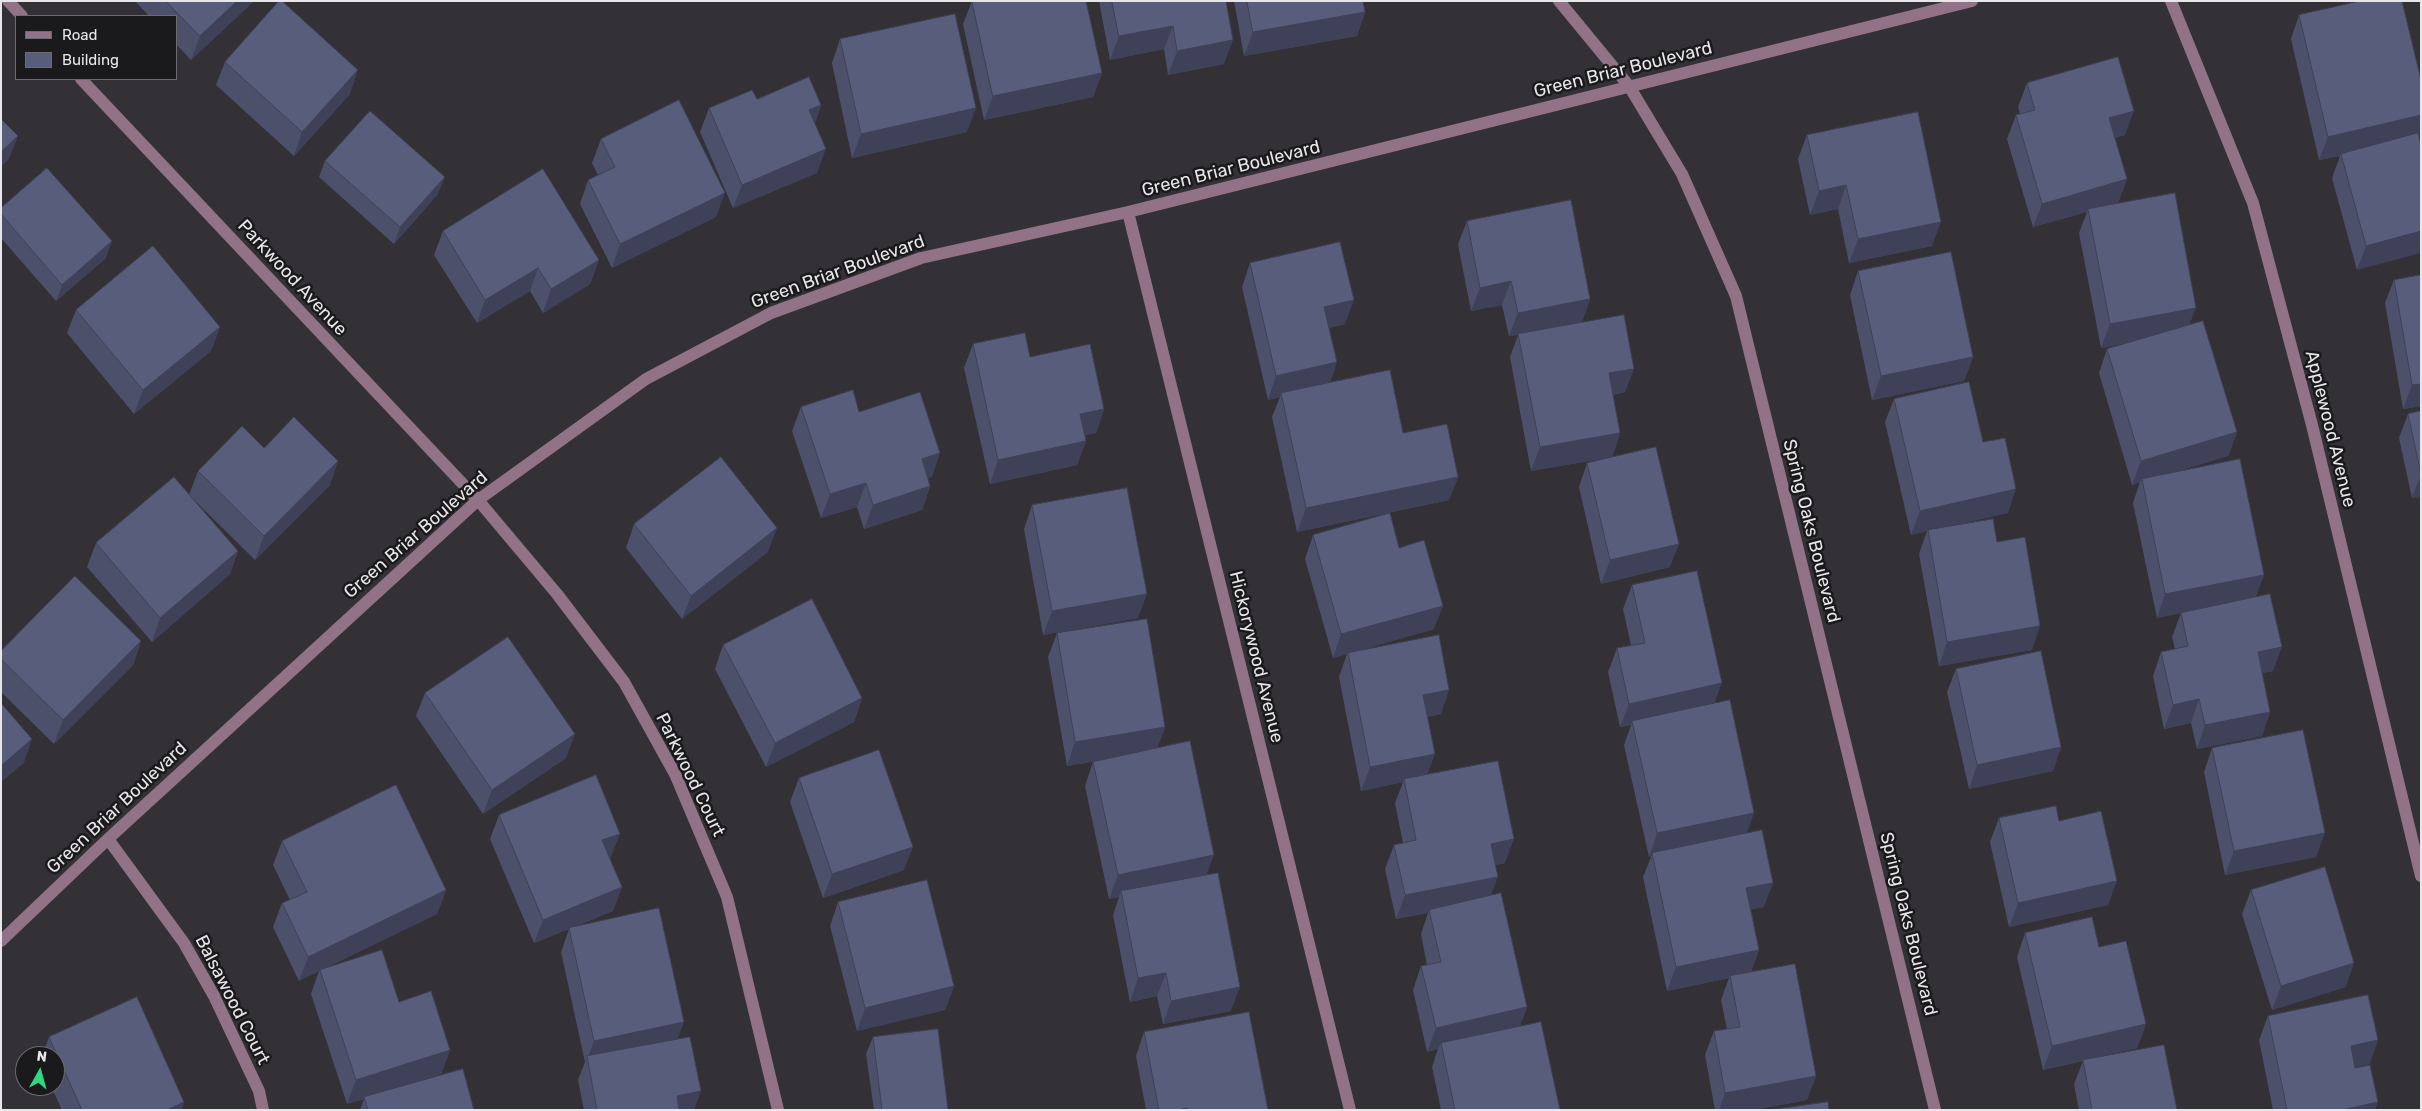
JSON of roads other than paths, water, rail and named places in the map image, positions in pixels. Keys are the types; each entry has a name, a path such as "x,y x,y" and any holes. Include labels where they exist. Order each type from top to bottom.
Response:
{"street":[{"path":"8,1 21,15"},
{"name":"Spring Oaks Boulevard","path":"1559,1 1629,86 1682,174 1736,296 1935,1110"},
{"name":"Green Briar Boulevard","path":"1,941 108,839 478,500 646,379 770,313 921,258 1128,212 1972,1"},
{"name":"Applewood Avenue","path":"2171,1 2253,204 2312,424 2421,876"},
{"name":"Parkwood Avenue","path":"82,80 478,500"},
{"name":"Hickorywood Avenue","path":"1128,212 1350,1110"},
{"name":"Parkwood Court","path":"478,500 557,594 624,682 675,774 726,897 778,1110"},
{"name":"Balsawood Court","path":"108,839 184,943 210,988 258,1091 263,1110"}]}
